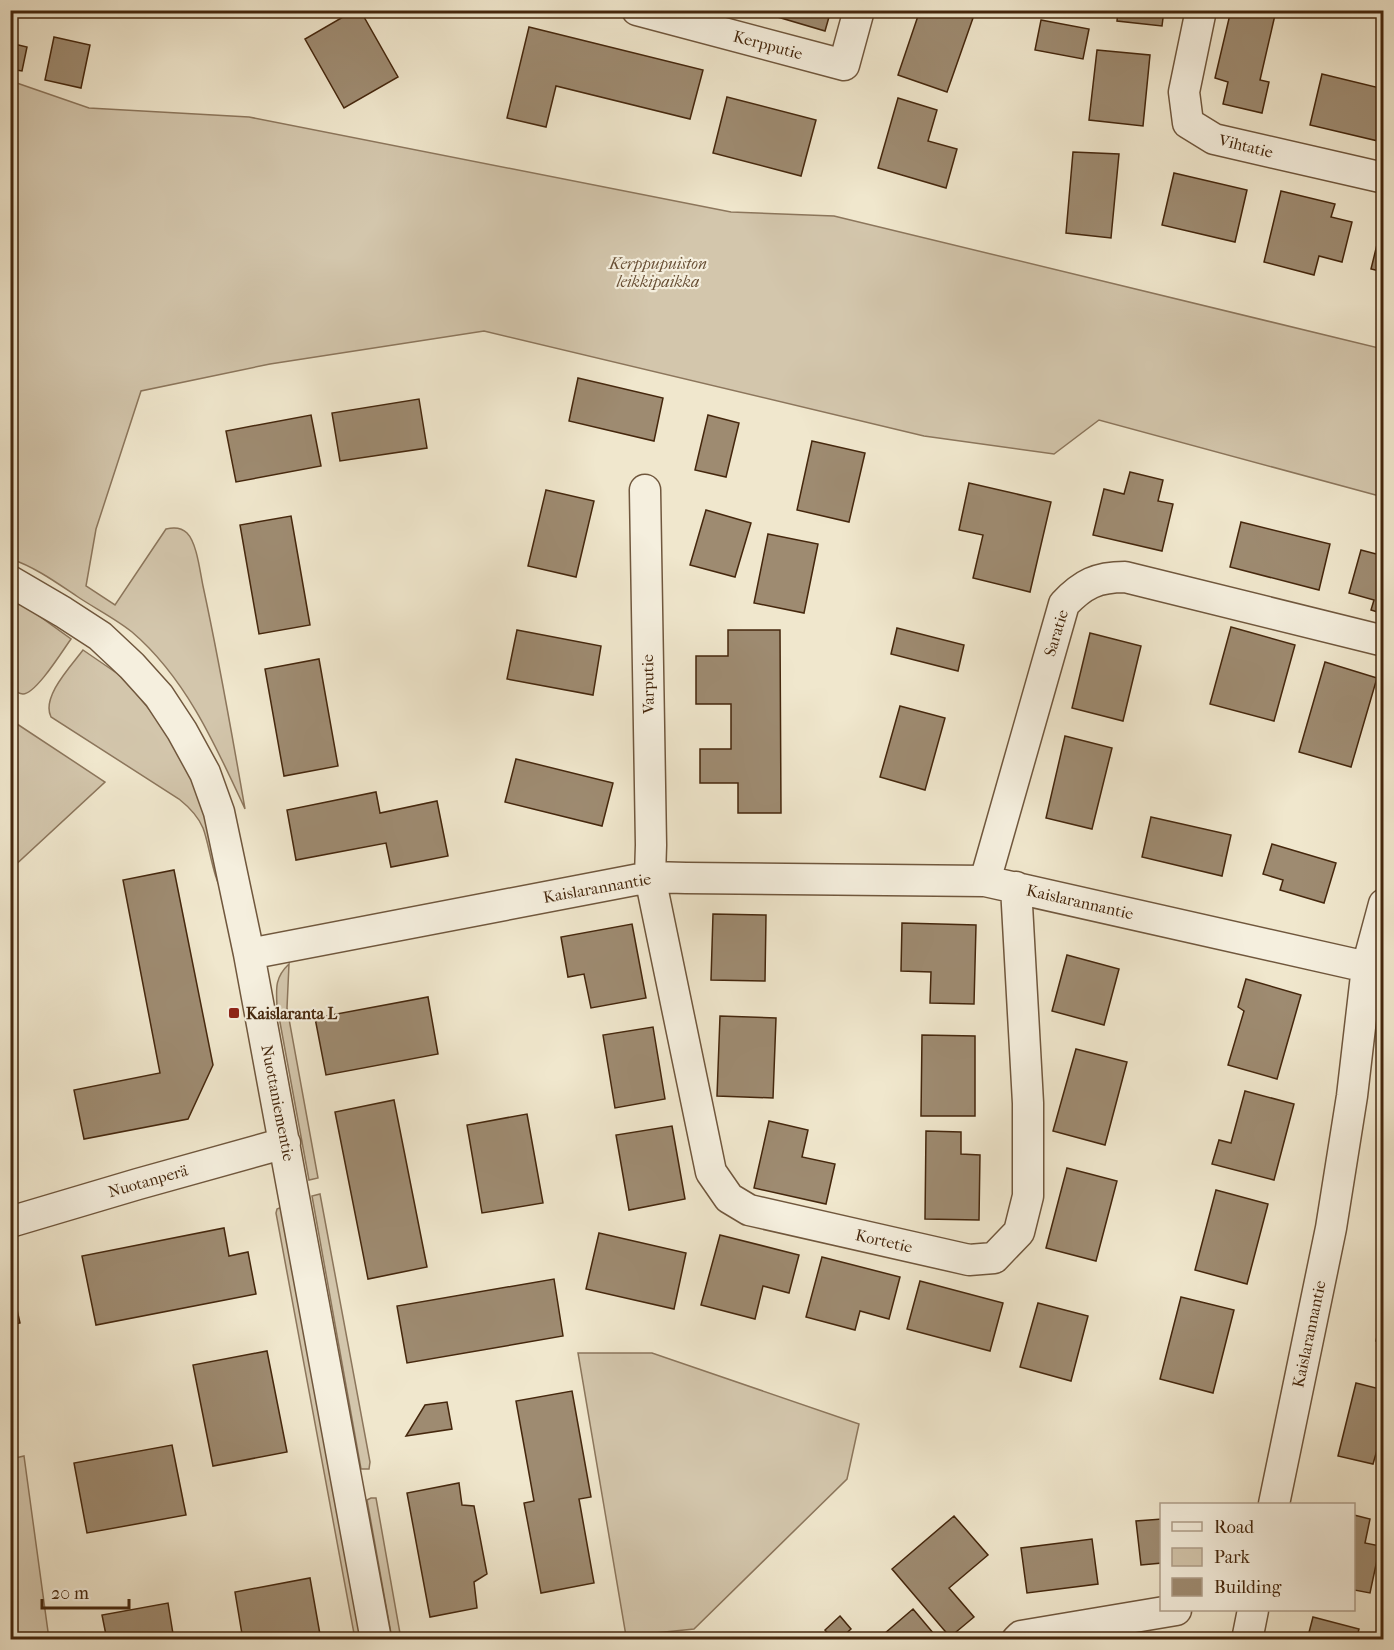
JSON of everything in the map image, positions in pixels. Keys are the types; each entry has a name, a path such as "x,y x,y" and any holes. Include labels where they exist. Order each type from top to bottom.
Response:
{"street":[{"name":"Kerpputie","path":"637,10 844,66 859,10"},
{"name":"Vihtatie","path":"1201,10 1184,92 1188,123 1214,139 1383,178"},
{"name":"Varputie","path":"645,490 650,878"},
{"name":"Saratie","path":"986,881 1064,604 1079,588 1109,577 1125,577 1383,641"},
{"name":"Nuottaniementie","path":"10,581 100,636 132,666 159,696 182,731 205,773 219,812 285,1143 376,1640"},
{"name":"Kaislarannantie","path":"249,954 650,878 986,881 1367,967 1352,1096 1331,1228 1274,1503"},
{"name":"Kortetie","path":"650,878 711,1172 729,1198 749,1210 969,1260 994,1258 1019,1232 1028,1196 1028,1103 1016,887"},
{"path":"1367,967 1379,936 1383,904"},
{"name":"Nuotanperä","path":"10,1222 285,1143"},
{"path":"1017,1640 1021,1636 1170,1611"},
{"path":"1247,1640 1253,1611"}],"green space":[{"name":"Kerppupuiston leikkipaikka","path":"11,81 89,108 249,117 731,212 834,216 1383,349 1383,497 1099,420 1054,454 924,436 484,331 270,364 141,391 96,529 86,586 115,605 166,529 180,529 185,531 190,538 196,550 245,809 198,714 168,670 151,650 119,623 46,576 11,559"},
{"path":"10,595 71,639 42,679 35,687 23,694 11,687"},
{"path":"83,650 118,674 135,692 163,726 195,778 223,891 217,880 203,828 190,809 179,799 51,717 50,700 54,691"},
{"path":"11,720 105,782 11,869"},
{"path":"289,964 287,1008 318,1178 309,1180 277,1006 277,983"},
{"path":"320,1194 370,1462 369,1469 361,1469 312,1196"},
{"path":"284,1206 363,1639 355,1639 276,1213 277,1209"},
{"path":"578,1353 652,1353 859,1424 847,1479 694,1629 626,1636"},
{"path":"24,1456 49,1639 11,1639 11,1459"},
{"path":"376,1498 401,1639 392,1639 367,1500"}],"building":[{"path":"355,10 360,10 398,77 344,108 305,39"},
{"path":"754,10 831,10 825,31"},
{"path":"920,10 952,10 973,18 947,92 898,75"},
{"path":"1118,10 1164,10 1162,26 1117,21"},
{"path":"1231,10 1258,10 1275,15 1260,80 1269,82 1262,113 1223,104 1228,82 1215,78"},
{"path":"1041,20 1089,29 1083,59 1035,50"},
{"path":"529,27 703,70 690,119 556,86 546,127 507,118"},
{"path":"54,37 90,45 81,88 45,80"},
{"path":"10,43 27,47 22,71 10,69"},
{"path":"1097,50 1150,55 1143,126 1089,120"},
{"path":"1322,74 1384,89 1384,119 1378,141 1310,125"},
{"path":"727,97 816,120 801,176 713,153"},
{"path":"898,98 937,110 928,141 957,149 946,188 878,168"},
{"path":"1073,152 1119,154 1111,238 1066,233"},
{"path":"1174,173 1247,190 1235,242 1162,225"},
{"path":"1281,191 1335,204 1331,217 1352,222 1342,262 1319,256 1314,275 1264,262"},
{"path":"1384,216 1384,272 1371,269"},
{"path":"578,378 663,398 654,441 569,421"},
{"path":"419,399 427,448 340,461 332,413"},
{"path":"311,415 321,466 236,482 226,431"},
{"path":"708,415 739,423 726,477 695,470"},
{"path":"812,441 865,453 849,522 797,510"},
{"path":"1130,472 1163,480 1158,501 1173,504 1162,551 1093,535 1104,489 1124,494"},
{"path":"969,483 1051,502 1030,592 973,578 983,535 959,530"},
{"path":"546,490 594,501 576,577 528,566"},
{"path":"706,510 751,523 735,577 690,565"},
{"path":"291,516 310,625 259,634 240,525"},
{"path":"1241,522 1330,544 1319,590 1230,567"},
{"path":"768,534 818,544 804,613 754,603"},
{"path":"1361,550 1384,556 1384,614 1371,610 1374,600 1349,593"},
{"path":"1231,627 1295,645 1274,721 1210,704"},
{"path":"897,628 964,645 958,671 891,654"},
{"path":"517,630 601,646 593,695 507,679"},
{"path":"728,630 780,630 781,813 738,813 738,783 700,783 700,749 731,749 731,704 696,704 696,656 728,656"},
{"path":"1090,633 1141,646 1123,721 1072,708"},
{"path":"319,659 338,766 284,776 265,669"},
{"path":"1325,662 1377,678 1351,767 1299,752"},
{"path":"900,706 945,718 925,790 880,777"},
{"path":"1065,736 1112,748 1092,829 1046,818"},
{"path":"516,759 613,783 602,826 505,802"},
{"path":"376,792 380,813 437,801 448,856 391,867 386,843 296,860 287,810"},
{"path":"1151,817 1231,835 1222,876 1142,857"},
{"path":"1272,844 1336,863 1324,903 1280,890 1283,880 1263,874"},
{"path":"174,870 213,1065 188,1119 84,1139 74,1090 160,1073 123,880"},
{"path":"713,914 766,915 765,981 711,980"},
{"path":"902,923 976,925 974,1004 930,1003 931,972 901,971"},
{"path":"632,924 646,998 591,1008 584,974 568,977 561,937"},
{"path":"1067,955 1119,969 1104,1025 1052,1011"},
{"path":"1246,979 1301,995 1277,1079 1228,1065 1244,1011 1238,1007"},
{"path":"428,997 438,1054 326,1075 315,1018"},
{"path":"720,1016 776,1018 773,1098 717,1096"},
{"path":"653,1027 665,1099 615,1108 603,1035"},
{"path":"922,1035 975,1036 975,1116 921,1116"},
{"path":"1076,1049 1127,1062 1105,1145 1053,1131"},
{"path":"1245,1091 1294,1104 1274,1180 1212,1164 1219,1140 1231,1143"},
{"path":"394,1100 427,1267 368,1279 335,1112"},
{"path":"527,1114 543,1203 482,1213 467,1125"},
{"path":"769,1121 808,1130 802,1157 835,1164 826,1204 754,1188"},
{"path":"672,1126 685,1199 629,1210 616,1135"},
{"path":"926,1131 961,1132 961,1154 980,1155 979,1220 925,1219"},
{"path":"1067,1168 1117,1181 1096,1261 1046,1248"},
{"path":"1216,1190 1268,1204 1247,1284 1195,1270"},
{"path":"224,1228 229,1256 248,1252 256,1294 96,1325 82,1256"},
{"path":"599,1233 686,1253 674,1309 586,1289"},
{"path":"720,1235 799,1255 789,1293 763,1286 755,1319 701,1305"},
{"path":"822,1257 900,1277 889,1319 860,1311 855,1330 806,1317"},
{"path":"10,1279 20,1323 10,1325"},
{"path":"554,1279 563,1336 407,1363 397,1306"},
{"path":"920,1281 1003,1303 990,1351 907,1329"},
{"path":"1181,1297 1234,1310 1213,1393 1160,1379"},
{"path":"1038,1303 1088,1316 1071,1381 1020,1367"},
{"path":"1384,1304 1384,1343 1376,1341"},
{"path":"267,1351 287,1452 213,1466 193,1365"},
{"path":"1356,1383 1384,1390 1384,1426 1373,1464 1338,1456"},
{"path":"572,1391 591,1497 579,1499 594,1583 541,1593 524,1503 534,1501 516,1401"},
{"path":"447,1402 452,1429 406,1436 425,1405"},
{"path":"172,1445 186,1515 87,1533 74,1463"},
{"path":"459,1483 462,1505 474,1506 487,1574 474,1582 477,1608 430,1617 407,1493"},
{"path":"1355,1515 1370,1519 1365,1543 1380,1546 1370,1593 1355,1590"},
{"path":"954,1516 988,1555 949,1588 974,1617 950,1637 892,1569"},
{"path":"1160,1519 1160,1563 1141,1565 1136,1521"},
{"path":"1092,1539 1098,1584 1027,1593 1021,1548"},
{"path":"310,1578 321,1640 243,1640 235,1592"},
{"path":"168,1603 174,1640 107,1640 102,1615"},
{"path":"913,1609 939,1640 877,1640"},
{"path":"840,1616 851,1629 839,1640 833,1640 825,1630"},
{"path":"1313,1617 1359,1629 1356,1640 1307,1640"}],"place":[{"name":"Kaislaranta L","path":"234,1013"}]}
